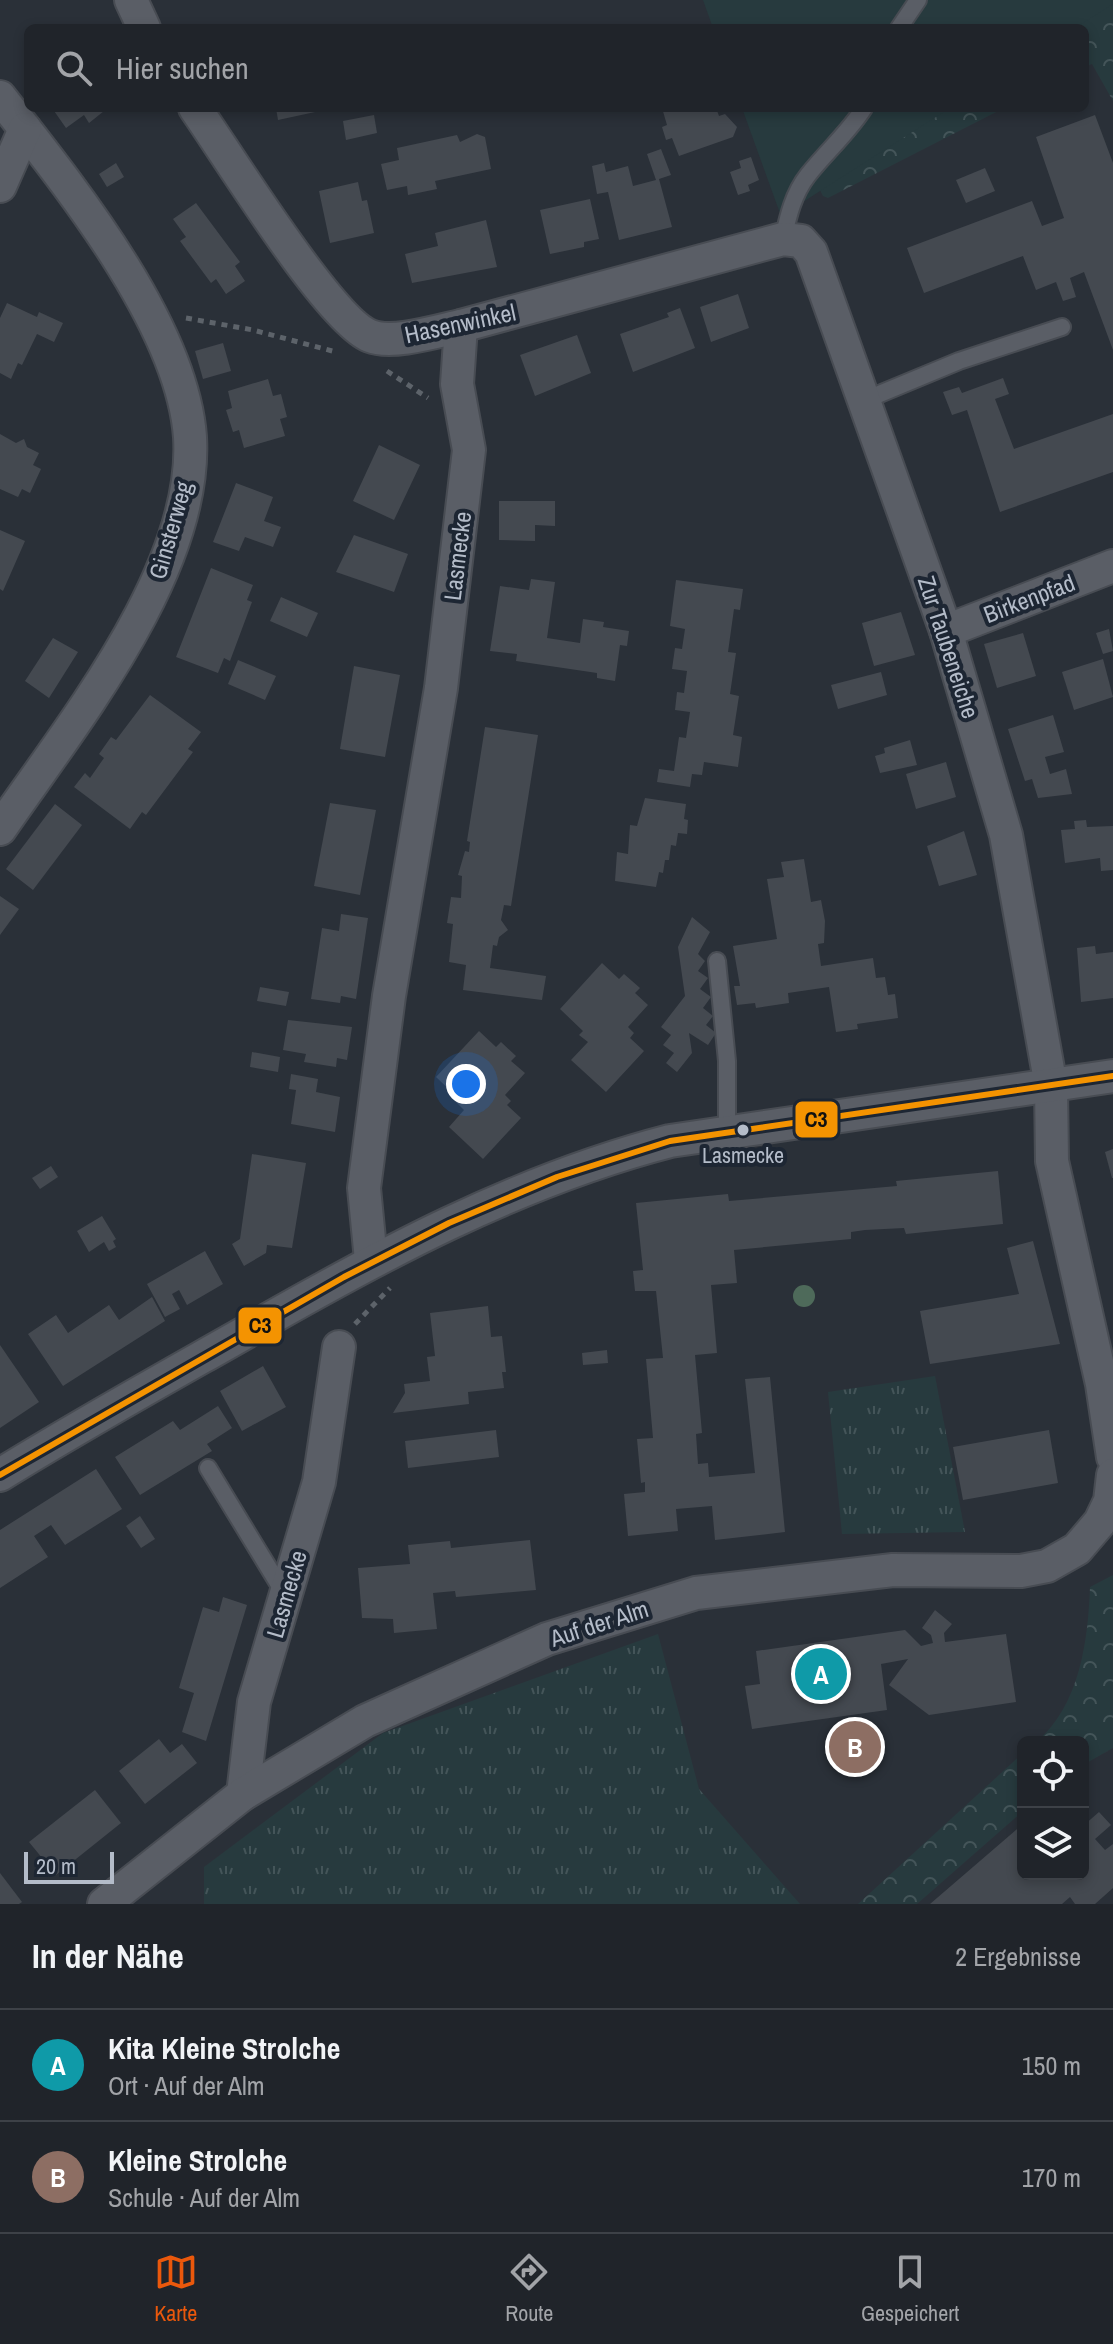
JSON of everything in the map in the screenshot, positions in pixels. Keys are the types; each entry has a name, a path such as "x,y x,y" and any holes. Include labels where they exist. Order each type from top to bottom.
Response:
{"street":[{"path":"131,0 142,24"},
{"name":"Ginsterweg","path":"0,97 118,259 149,311 179,385 190,437 185,493 165,566 135,629 0,829"},
{"name":"Hasenwinkel","path":"198,112 330,303 374,352 408,337 461,326 783,239"},
{"path":"0,186 25,129"},
{"name":"Zur Taubeneiche","path":"783,239 801,241 811,252 946,631 1006,835 1051,1086"},
{"name":"Lasmecke","path":"371,1260 364,1188 395,954 441,688 469,450 457,384 461,326"},
{"name":"Birkenpfad","path":"946,631 1113,566"},
{"path":"0,1475 95,1416 371,1260 489,1205 600,1159 670,1141 1113,1076"},
{"path":"1051,1086 1052,1161 1102,1384 1113,1457"},
{"name":"Lasmecke","path":"243,1794 254,1702 319,1482 339,1347"},
{"name":"Auf der Alm","path":"104,1904 243,1794 365,1721 547,1639 696,1593 893,1570 1021,1571 1047,1566 1077,1549 1100,1522 1110,1501 1113,1475"}],"lane":[{"path":"902,24 918,0"},
{"path":"783,239 792,202 807,176 846,135 861,112"},
{"path":"865,400 959,361 1062,327"},
{"path":"717,961 727,1061 727,1133"},
{"path":"208,1468 285,1594"}],"path":[{"path":"177,316 253,330 352,357 374,352 430,400"}],"green space":[{"path":"703,0 1113,0 1113,4 1081,24 712,24"},
{"path":"1113,0 1113,101 1092,64 1089,65 1089,24 985,24"},
{"path":"743,112 944,112 781,216"},
{"path":"885,112 996,112 828,198 820,190"},
{"path":"935,1376 965,1532 842,1534 828,1392"},
{"path":"1113,1575 1113,1748 1089,1762 1089,1736 1042,1736 1063,1710 1079,1671 1087,1629 1090,1587"},
{"path":"658,1634 699,1789 800,1904 204,1904 204,1867 383,1733"},
{"path":"1017,1758 1017,1816 917,1904 858,1904"}],"building":[{"path":"55,112 103,112 89,123 84,115 66,128"},
{"path":"277,112 315,112 278,120"},
{"path":"663,112 718,112 719,116 725,114 737,127 733,137 679,156 672,138 666,140 662,127 667,125"},
{"path":"374,115 377,133 346,140 343,121"},
{"path":"1095,115 1113,163 1113,350 1084,272 1070,278 1076,297 1063,301 1056,282 1036,290 1023,256 924,293 907,248 1032,201 1042,226 1064,218 1036,137"},
{"path":"477,134 485,137 491,169 435,181 437,189 408,195 407,186 387,190 381,164 399,160 397,148 457,135 460,142"},
{"path":"661,149 671,175 659,179 672,227 619,240 608,192 597,194 592,166 604,163 606,172 628,166 633,186 656,180 647,154"},
{"path":"751,157 759,180 748,185 750,191 738,195 730,172 741,168 739,161"},
{"path":"116,163 124,177 107,187 99,174"},
{"path":"985,168 995,191 966,203 956,180"},
{"path":"358,182 362,201 367,200 374,233 330,243 319,191"},
{"path":"590,199 599,239 584,242 584,247 550,254 540,210"},
{"path":"196,203 240,262 235,266 245,281 226,294 216,279 211,283 180,241 186,237 173,219"},
{"path":"486,220 497,267 412,283 405,254 438,246 435,233"},
{"path":"738,294 749,328 711,342 700,307"},
{"path":"7,303 37,317 39,312 63,323 54,342 37,334 22,365 18,363 11,379 0,373 0,318"},
{"path":"680,308 695,348 633,372 620,334 669,317 667,313"},
{"path":"577,335 591,373 535,396 520,355"},
{"path":"223,343 231,371 203,379 195,351"},
{"path":"1003,378 1009,394 995,399 1014,449 1113,414 1113,472 1000,512 967,410 952,415 943,392 959,387 962,393"},
{"path":"268,379 273,396 281,394 287,417 280,419 285,436 244,448 239,430 233,432 226,410 232,408 228,391"},
{"path":"0,434 16,443 24,439 27,447 39,453 33,465 41,469 30,493 22,489 18,497 0,489"},
{"path":"379,445 420,465 394,520 353,501"},
{"path":"236,483 273,497 264,521 281,527 273,547 245,537 239,551 213,542"},
{"path":"499,501 555,501 555,526 535,525 535,541 499,540"},
{"path":"0,530 25,541 3,591 0,589"},
{"path":"354,535 408,554 394,592 336,572"},
{"path":"211,568 253,585 247,600 252,602 230,661 224,658 218,673 176,657"},
{"path":"531,579 555,582 547,638 580,643 583,619 604,622 603,627 629,631 627,646 620,645 615,681 597,678 597,673 516,661 517,654 490,651 500,586 529,590"},
{"path":"676,580 743,589 740,610 734,609 728,652 736,653 730,694 739,696 733,735 742,737 738,767 704,762 702,775 692,774 690,787 657,782 659,769 674,771 679,737 686,738 690,712 675,710 677,692 684,693 687,671 672,669 675,648 682,649 685,629 670,626"},
{"path":"281,597 318,613 307,637 270,621"},
{"path":"901,612 915,655 874,666 862,623"},
{"path":"1109,629 1113,651 1103,654 1096,633"},
{"path":"1023,633 1036,676 997,688 984,644"},
{"path":"53,638 78,652 49,698 25,681"},
{"path":"1103,659 1113,697 1074,710 1062,672"},
{"path":"238,660 276,676 265,700 228,684"},
{"path":"354,666 400,675 385,757 340,749"},
{"path":"881,672 887,695 838,709 831,685"},
{"path":"150,695 201,732 188,749 193,752 146,815 142,812 130,829 74,787 85,773 90,778 104,758 99,754 111,737 116,740"},
{"path":"1053,715 1064,752 1045,757 1050,774 1066,769 1072,794 1038,798 1032,779 1025,781 1008,729"},
{"path":"485,727 538,735 511,906 504,905 501,920 508,930 499,937 497,946 493,945 490,968 546,976 542,1000 463,990 466,965 449,962 453,924 447,923 451,897 461,898 462,876 458,875 465,851 469,852 470,842 467,841"},
{"path":"910,740 917,765 880,773 875,756 885,753 884,748"},
{"path":"946,762 956,797 916,809 906,774"},
{"path":"645,798 686,804 684,819 688,820 687,834 678,833 676,846 671,845 669,860 665,860 663,873 659,872 656,887 615,881 617,852 628,854 630,825 637,826"},
{"path":"330,803 376,810 360,895 314,886"},
{"path":"55,804 82,825 33,890 6,869"},
{"path":"1086,820 1087,827 1113,826 1113,870 1101,871 1100,858 1065,863 1061,830 1075,829 1074,821"},
{"path":"964,831 977,875 939,886 927,846"},
{"path":"804,859 811,902 821,900 825,921 824,943 818,944 821,966 873,958 876,978 885,977 888,995 895,994 898,1018 857,1024 858,1029 836,1032 829,987 788,993 789,1003 756,1008 755,1003 737,1005 734,986 740,986 733,946 777,939 767,879 784,877 781,862"},
{"path":"0,896 19,909 0,935"},
{"path":"341,914 368,918 356,999 341,996 340,1003 311,999 322,928 339,931"},
{"path":"692,917 710,932 698,954 705,961 698,971 708,978 700,989 711,997 703,1008 713,1016 706,1025 716,1033 708,1045 689,1033 692,1053 677,1072 666,1063 674,1053 663,1045 671,1035 661,1027 685,996 678,947"},
{"path":"1095,946 1096,954 1113,952 1113,998 1081,1002 1077,948"},
{"path":"602,963 619,979 624,974 640,988 635,993 648,1005 628,1027 634,1033 630,1038 644,1051 606,1092 571,1060 588,1042 579,1035 583,1031 560,1009"},
{"path":"260,987 289,992 286,1006 257,1001"},
{"path":"288,1020 352,1027 347,1060 337,1058 336,1067 304,1062 306,1054 283,1050"},
{"path":"479,1031 496,1047 501,1042 516,1056 511,1061 525,1073 505,1095 511,1101 507,1105 521,1118 483,1159 449,1127 464,1110 456,1102 459,1099 436,1077"},
{"path":"252,1052 280,1057 278,1072 250,1067"},
{"path":"291,1074 318,1079 316,1092 340,1097 335,1132 291,1124 296,1090 289,1089"},
{"path":"1113,1149 1113,1178 1112,1178 1105,1152"},
{"path":"252,1154 306,1163 292,1248 267,1245 266,1253 244,1266 232,1244 240,1239"},
{"path":"51,1166 58,1177 40,1189 32,1178"},
{"path":"998,1171 1003,1224 906,1234 904,1228 865,1230 851,1232 851,1239 734,1250 737,1283 711,1285 717,1353 695,1355 702,1433 696,1434 698,1464 708,1463 709,1477 755,1473 745,1379 770,1377 785,1532 715,1540 712,1506 676,1509 678,1531 628,1536 624,1494 645,1492 645,1482 641,1483 637,1439 653,1438 646,1359 663,1358 656,1291 635,1291 633,1271 643,1270 636,1203 728,1194 729,1201 897,1186 896,1181"},
{"path":"102,1216 116,1239 113,1241 116,1247 109,1251 104,1242 89,1252 77,1231"},
{"path":"1033,1241 1060,1344 930,1364 920,1311 1019,1294 1007,1248"},
{"path":"205,1251 223,1284 187,1305 179,1290 172,1294 180,1309 165,1317 147,1284"},
{"path":"152,1297 165,1321 63,1386 28,1334 56,1315 68,1333 109,1305 119,1320"},
{"path":"488,1306 491,1337 502,1336 506,1372 502,1372 504,1388 468,1392 469,1404 393,1413 405,1393 404,1384 430,1381 427,1357 435,1356 430,1313"},
{"path":"0,1345 39,1402 0,1428"},
{"path":"607,1350 608,1363 583,1365 582,1353"},
{"path":"263,1366 286,1407 242,1431 220,1391"},
{"path":"218,1406 232,1428 207,1444 212,1451 140,1495 115,1457 173,1421 180,1430"},
{"path":"496,1430 499,1457 408,1468 405,1441"},
{"path":"1049,1430 1058,1483 963,1500 953,1447"},
{"path":"96,1469 122,1509 65,1545 51,1525 34,1536 48,1557 0,1588 0,1530"},
{"path":"140,1516 155,1539 141,1548 126,1526"},
{"path":"530,1540 536,1590 456,1597 455,1591 433,1593 437,1629 394,1633 393,1619 362,1618 358,1568 410,1564 408,1545 450,1541 451,1548"},
{"path":"223,1597 247,1605 206,1741 182,1732 194,1693 179,1688 203,1607 219,1612"},
{"path":"935,1610 952,1624 944,1633 945,1642 1006,1634 1016,1702 929,1715 889,1685 908,1659 881,1664 887,1710 752,1729 745,1686 760,1684 756,1651 905,1630 921,1646 933,1643 931,1635 922,1628"},
{"path":"159,1739 170,1753 182,1744 197,1763 145,1804 119,1771"},
{"path":"95,1790 121,1823 56,1875 29,1842"},
{"path":"1099,1812 1111,1825 1095,1839 1105,1850 1113,1844 1113,1888 1095,1904 1075,1904 1070,1897 1062,1904 930,1904 1017,1829 1017,1880 1089,1880 1089,1821"},
{"path":"0,1873 22,1902 0,1904"}],"transit line":[{"name":"C3","path":"0,1475 344,1277 449,1223 557,1177 670,1141 1113,1076"}],"place":[{"name":"Lasmecke","path":"743,1130"},
{"name":"Kita Kleine Strolche","path":"821,1674"},
{"name":"Kleine Strolche","path":"855,1747"}]}
